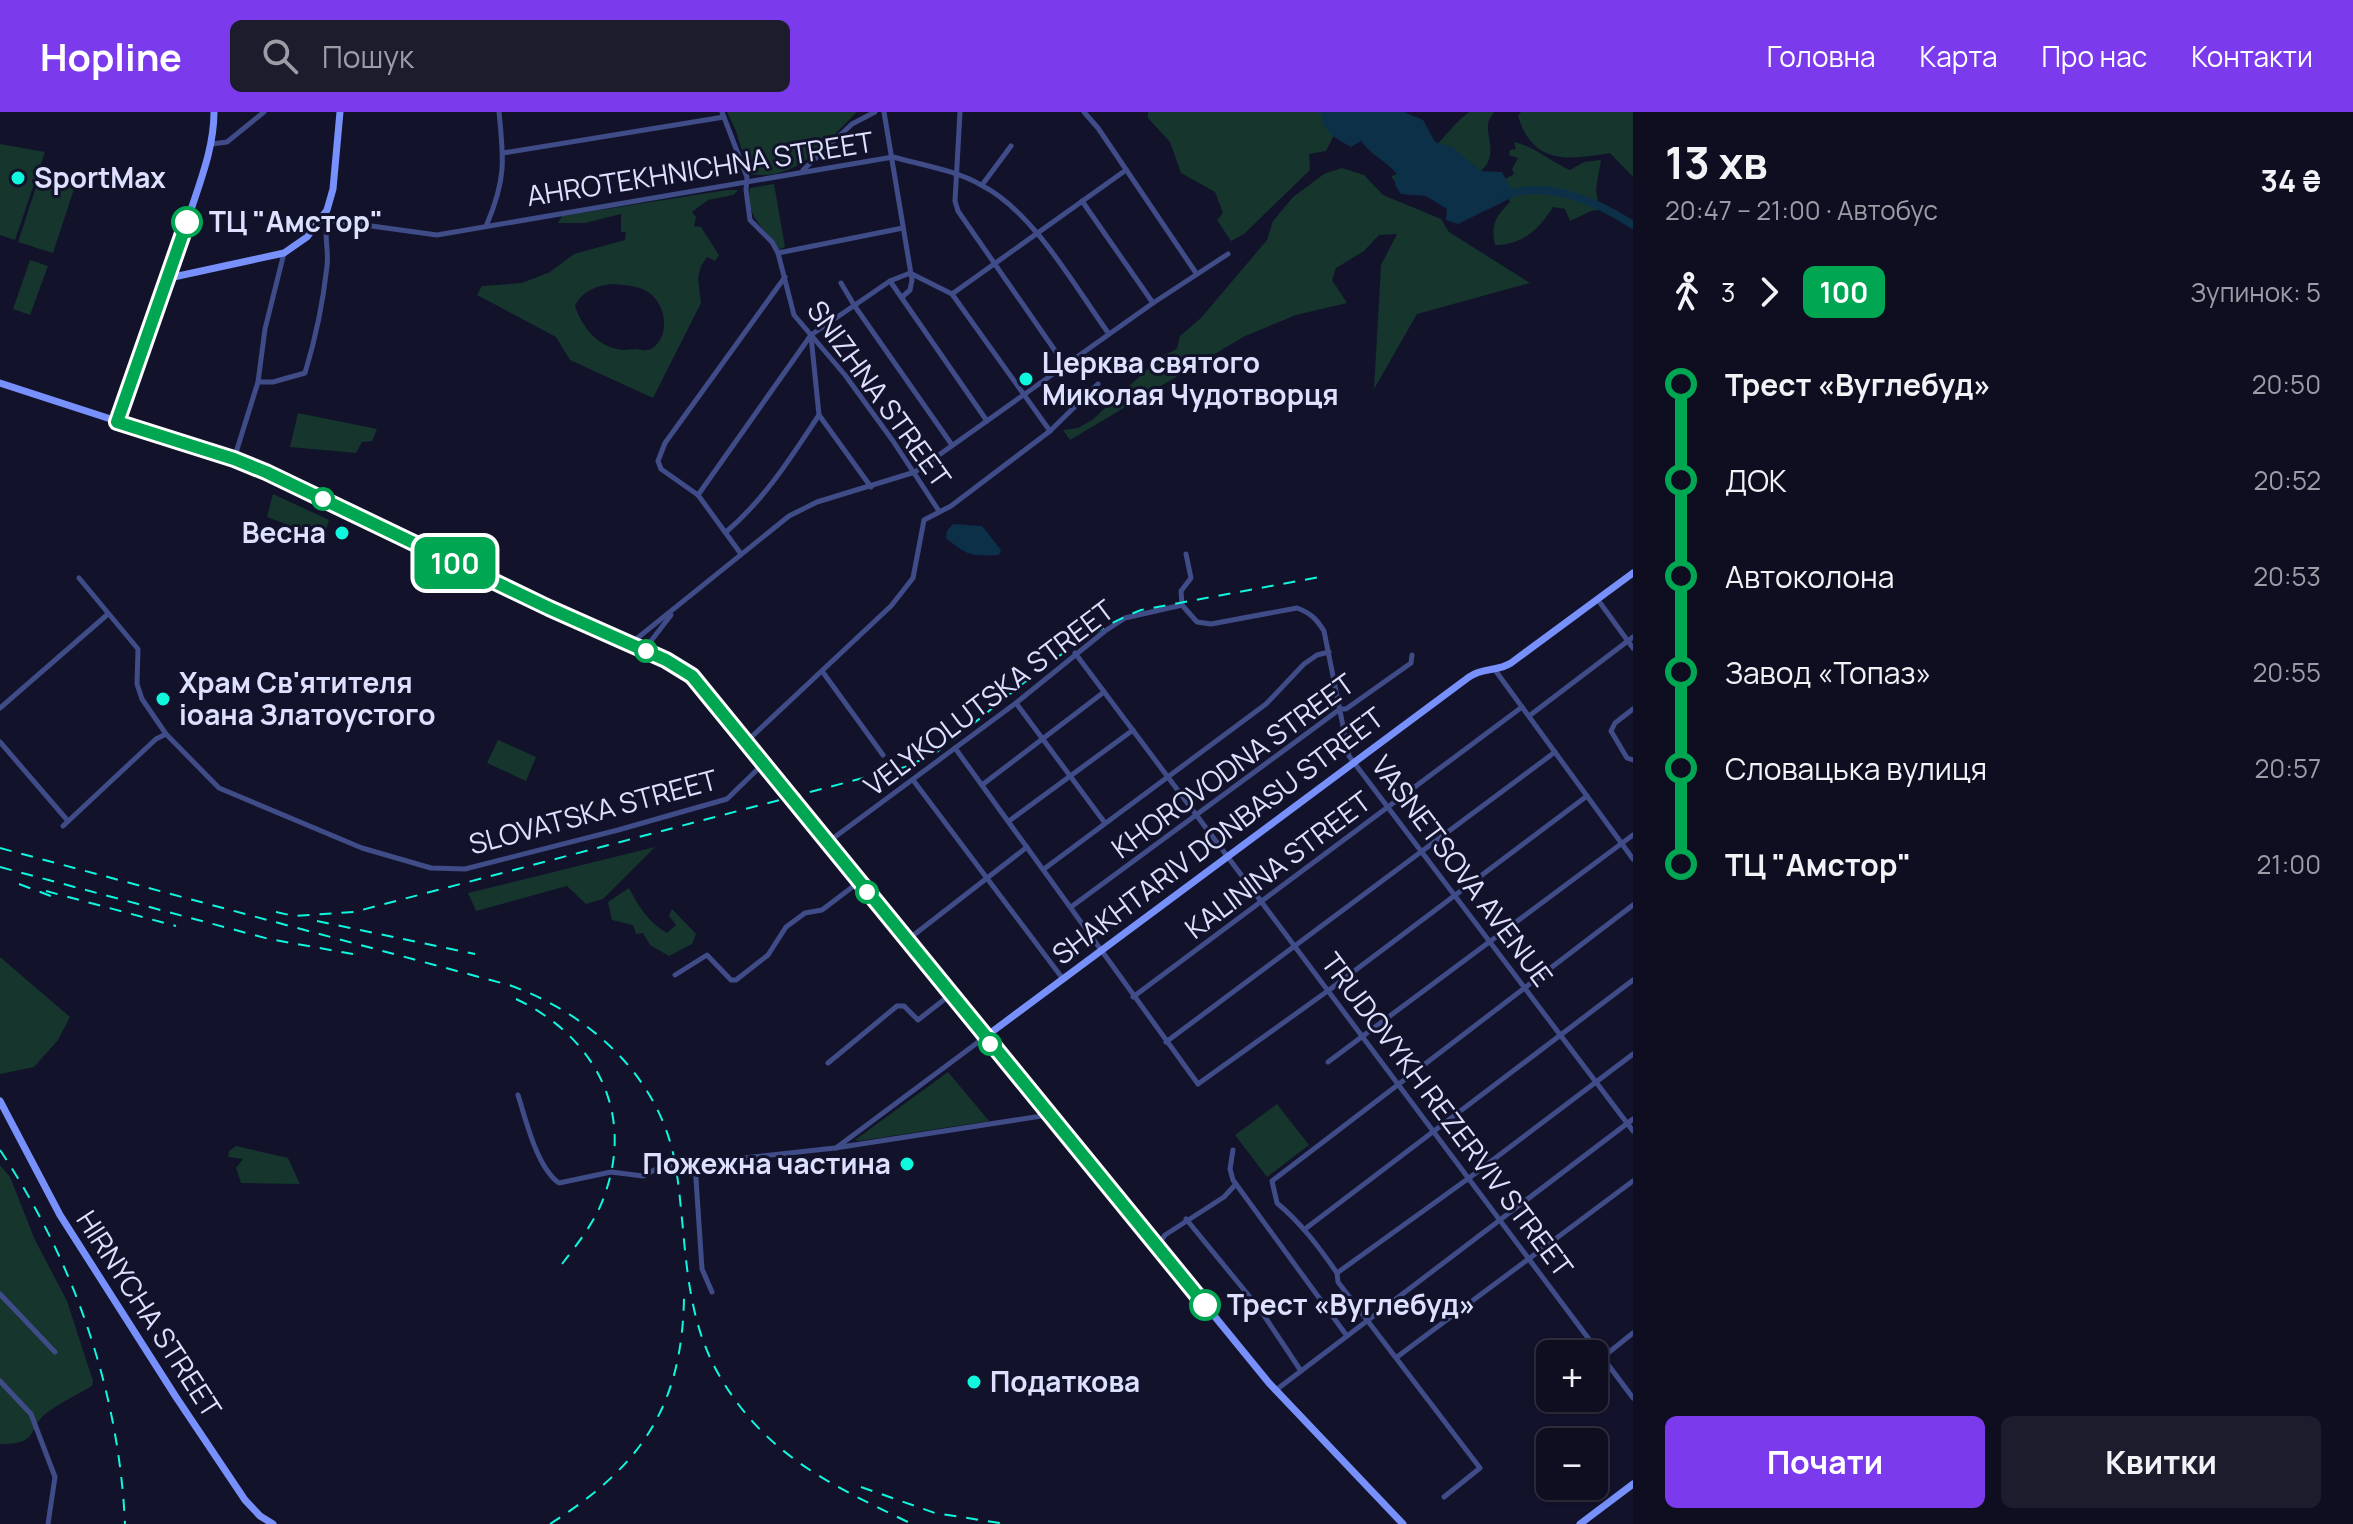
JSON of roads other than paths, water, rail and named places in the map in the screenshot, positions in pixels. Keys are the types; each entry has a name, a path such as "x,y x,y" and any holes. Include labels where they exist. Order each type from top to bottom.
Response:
{"main road":[{"path":"117,422 169,278 212,144 214,112"},
{"path":"169,278 284,253 324,221 333,189 340,112"},
{"path":"0,377 16,388"},
{"path":"0,383 234,459 666,660 692,676 1276,1390 1403,1524"},
{"name":"SHAKHTARIV DONBASU STREET","path":"985,1037 1475,673 1483,669 1495,670 1513,662 1633,573"},
{"name":"HIRNYCHA STREET","path":"0,1101 60,1215 176,1397 245,1500 273,1524"},
{"name":"HIRNYCHA STREET","path":"0,1107 7,1114"},
{"path":"1580,1524 1633,1484"}],"street":[{"path":"212,144 227,142 264,112"},
{"path":"486,225 500,192 503,153 499,112"},
{"path":"803,171 852,124 875,112"},
{"path":"884,112 912,285 902,297"},
{"path":"960,112 955,174 958,211 1065,365"},
{"path":"1084,112 1196,273"},
{"path":"503,153 723,114 747,177 750,220 772,242 778,253 903,228"},
{"path":"982,185 1011,146"},
{"name":"AHROTEKHNICHNA STREET","path":"324,221 431,235 893,157 982,185 1016,209 1109,334"},
{"path":"952,294 1126,170"},
{"path":"1082,201 1153,303"},
{"path":"258,382 273,382 305,373 317,336 328,256 324,221"},
{"path":"234,459 258,382 265,329 284,253"},
{"name":"SNIZHNA STREET","path":"778,253 794,315 845,375 915,472 939,511"},
{"path":"629,644 789,516 817,502 915,472 1196,273 1228,254"},
{"path":"698,495 811,335 890,281 910,273 952,294 1050,431"},
{"path":"741,554 698,495 661,469 658,461 665,443 785,277"},
{"path":"890,281 987,421"},
{"path":"841,283 952,445"},
{"path":"811,335 819,415 871,487"},
{"path":"746,743 907,588 919,557 923,523 951,506 1050,431 1098,384"},
{"path":"726,532 747,514 768,489 819,415"},
{"path":"1182,605 1181,591 1191,578 1186,554"},
{"name":"SLOVATSKA STREET","path":"79,578 138,649 139,692 166,734 193,764 224,791 362,848 431,868 465,869 727,799 762,765"},
{"path":"1598,600 1630,639 1633,648"},
{"name":"VASNETSOVA AVENUE","path":"1182,605 1197,622 1211,624 1297,608 1308,612 1324,631 1349,756 1630,1121 1633,1131"},
{"name":"VELYKOLUTSKA STREET","path":"828,842 1125,618 1182,605"},
{"path":"644,650 676,607"},
{"path":"0,708 108,614"},
{"path":"1529,716 1630,639"},
{"path":"1044,869 1266,704 1304,664 1317,655 1329,652"},
{"name":"TRUDOVYKH REZERVIV STREET","path":"1075,653 1590,1340"},
{"name":"KHOROVODNA STREET","path":"1071,907 1340,709 1346,709 1411,663 1412,655"},
{"path":"1495,670 1633,859"},
{"path":"822,671 883,755"},
{"path":"982,785 1104,692"},
{"path":"1016,703 1105,823"},
{"name":"KALININA STREET","path":"1133,997 1522,707"},
{"path":"1633,709 1615,723 1611,731 1627,758 1633,760"},
{"path":"1009,821 1133,730"},
{"path":"63,826 156,739 166,734"},
{"path":"0,742 68,821"},
{"path":"955,748 1198,1084 1329,990 1587,796"},
{"path":"1166,1042 1555,752"},
{"path":"913,780 1063,979"},
{"path":"1328,1062 1633,835"},
{"path":"906,941 1027,847"},
{"path":"675,975 707,955 731,980 736,980 768,955 786,927 805,913 822,910 859,882"},
{"path":"1444,1497 1480,1468 1338,1282 1337,1273 1305,1229 1277,1203 1272,1187 1276,1176 1633,905"},
{"path":"1305,1229 1633,980"},
{"path":"828,1063 889,1012 902,1005 918,1020 950,995"},
{"name":"SHAKHTARIV DONBASU STREET","path":"835,1148 985,1037"},
{"path":"1337,1273 1633,1054"},
{"path":"518,1095 531,1136 551,1178 559,1183 611,1172 643,1176 660,1167 835,1148 1048,1115"},
{"path":"1276,1390 1630,1121"},
{"path":"1233,1150 1230,1175 1347,1336"},
{"path":"695,1164 700,1254 705,1278 712,1292"},
{"path":"1397,1357 1633,1181"},
{"path":"1157,1247 1165,1235 1224,1197 1236,1184"},
{"path":"1186,1219 1259,1308 1301,1371"},
{"path":"0,1294 55,1352"},
{"path":"1608,1353 1633,1333"},
{"name":"TRUDOVYKH REZERVIV STREET","path":"1608,1364 1633,1398"},
{"path":"0,1381 31,1414 55,1477 48,1524"}],"water":[{"path":"1317,112 1404,112 1423,120 1435,142 1452,147 1481,171 1502,172 1515,196 1458,224 1446,220 1447,209 1426,196 1401,194 1395,185 1396,173 1392,168 1361,141 1351,147 1335,138"},
{"path":"953,524 982,526 1001,550 999,555 970,554 960,548 946,538"}],"waterway":[{"path":"1506,195 1539,190 1572,196 1604,208 1633,225"}],"railway":[{"path":"276,912 294,916 354,912 905,767 934,754 1066,651 1141,610 1320,577"},
{"path":"0,848 509,985 568,1013 594,1032 639,1079 656,1106 668,1136 676,1168 688,1274 698,1326 719,1375 737,1403 757,1427 802,1465 854,1496 912,1524"},
{"path":"0,867 269,939 353,954"},
{"path":"19,884 56,898"},
{"path":"46,891 176,926"},
{"path":"317,921 475,954"},
{"path":"516,999 543,1014 585,1054 600,1077 610,1103 614,1131 613,1160 606,1191 593,1220 562,1264"},
{"path":"0,1150 50,1237 88,1329 113,1425 125,1524"},
{"path":"550,1524 609,1480 650,1431 675,1372 684,1298"},
{"path":"861,1487 935,1513 1006,1524"}],"place":[{"name":"SportMax","path":"18,178"},
{"name":"ТЦ \"Амстор\"","path":"187,222"},
{"name":"Церква святого Миколая Чудотворця","path":"1026,379"},
{"name":"Весна","path":"342,533"},
{"name":"Храм Св'ятителя іоана Златоустого","path":"163,699"},
{"name":"Пожежна частина","path":"907,1164"},
{"name":"Трест «Вуглебуд»","path":"1205,1305"},
{"name":"Податкова","path":"974,1382"}]}
